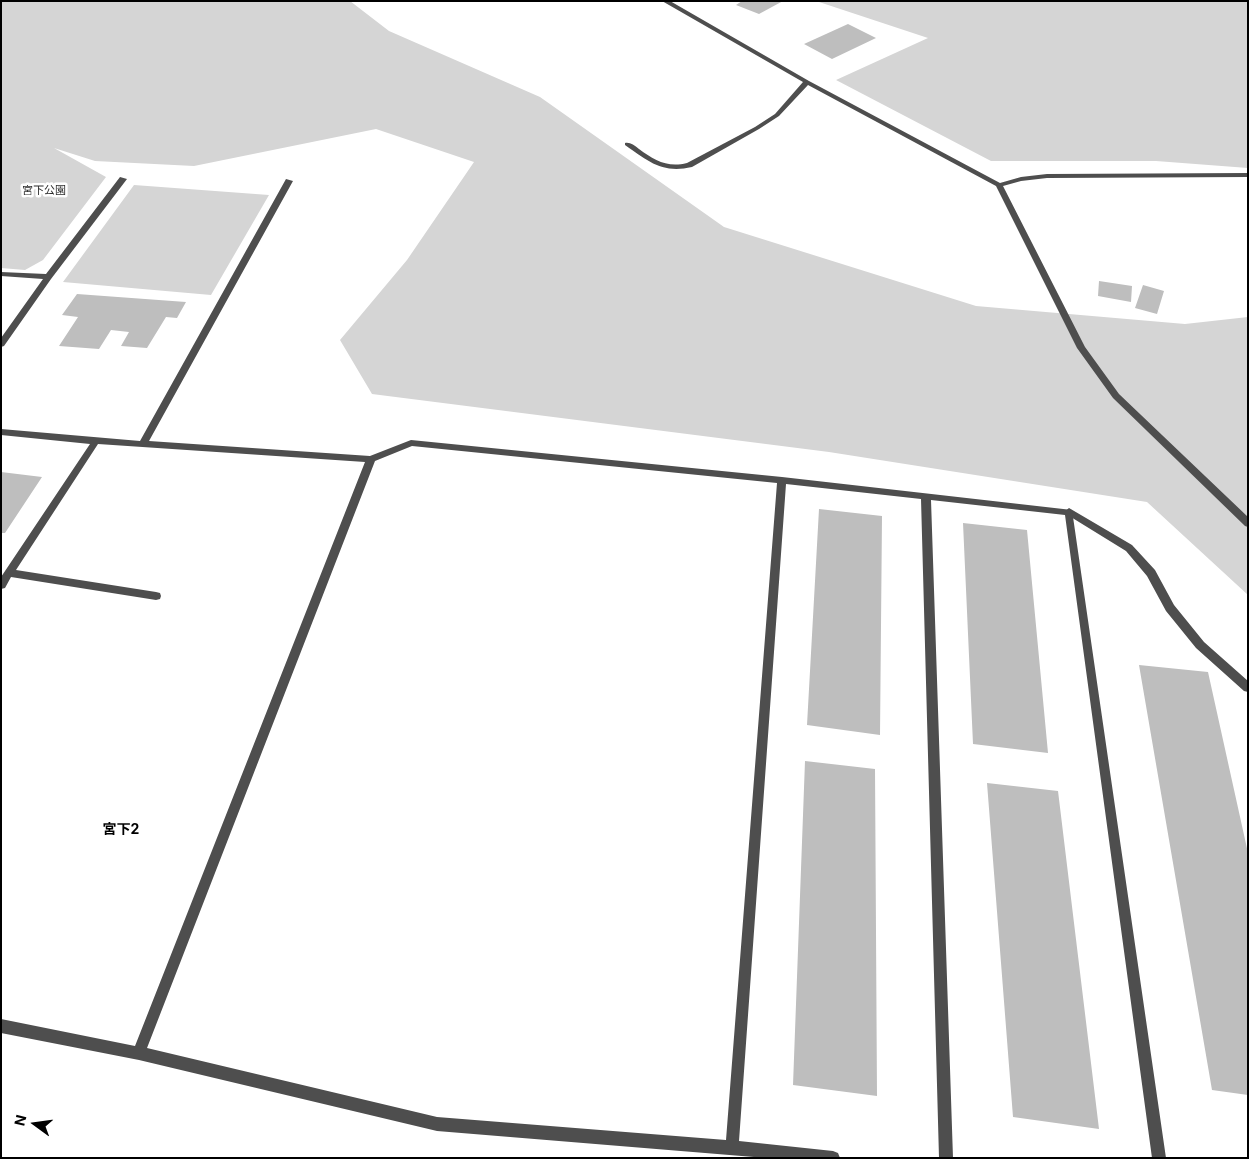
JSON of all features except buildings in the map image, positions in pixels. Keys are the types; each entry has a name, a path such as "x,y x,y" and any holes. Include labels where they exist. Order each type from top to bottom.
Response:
{"street":[{"path":"665,1 807,82 999,185 1081,348 1116,396 1248,523"},
{"path":"627,144 664,167 678,169 688,166 777,115 807,82"},
{"path":"999,185 1021,179 1047,176 1248,174"},
{"path":"1,344 48,277 123,179"},
{"path":"143,444 289,181"},
{"path":"1,274 48,277"},
{"path":"1,432 96,441 371,459 411,444 782,480 1069,512 1129,548 1151,573 1170,608 1200,645 1248,688"},
{"path":"1,585 96,441"},
{"path":"139,1053 371,459"},
{"path":"732,1147 782,480"},
{"path":"926,496 946,1158"},
{"path":"1069,512 1159,1158"},
{"path":"9,573 156,596"},
{"path":"1,1026 139,1053 437,1124 732,1147 833,1158"}],"green space":[{"name":"宮下公園","path":"1,1 350,1 389,31 540,97 724,227 976,306 1185,324 1248,317 1248,595 1147,502 829,452 372,394 340,340 407,260 474,162 376,129 194,166 95,161 54,148 106,177 43,260 25,270 1,268"},
{"path":"816,1 1248,1 1248,168 1156,161 991,161 836,80 928,38"},
{"path":"134,185 269,195 211,295 63,282"}],"district":[{"name":"宮下2","path":"121,830"}]}
